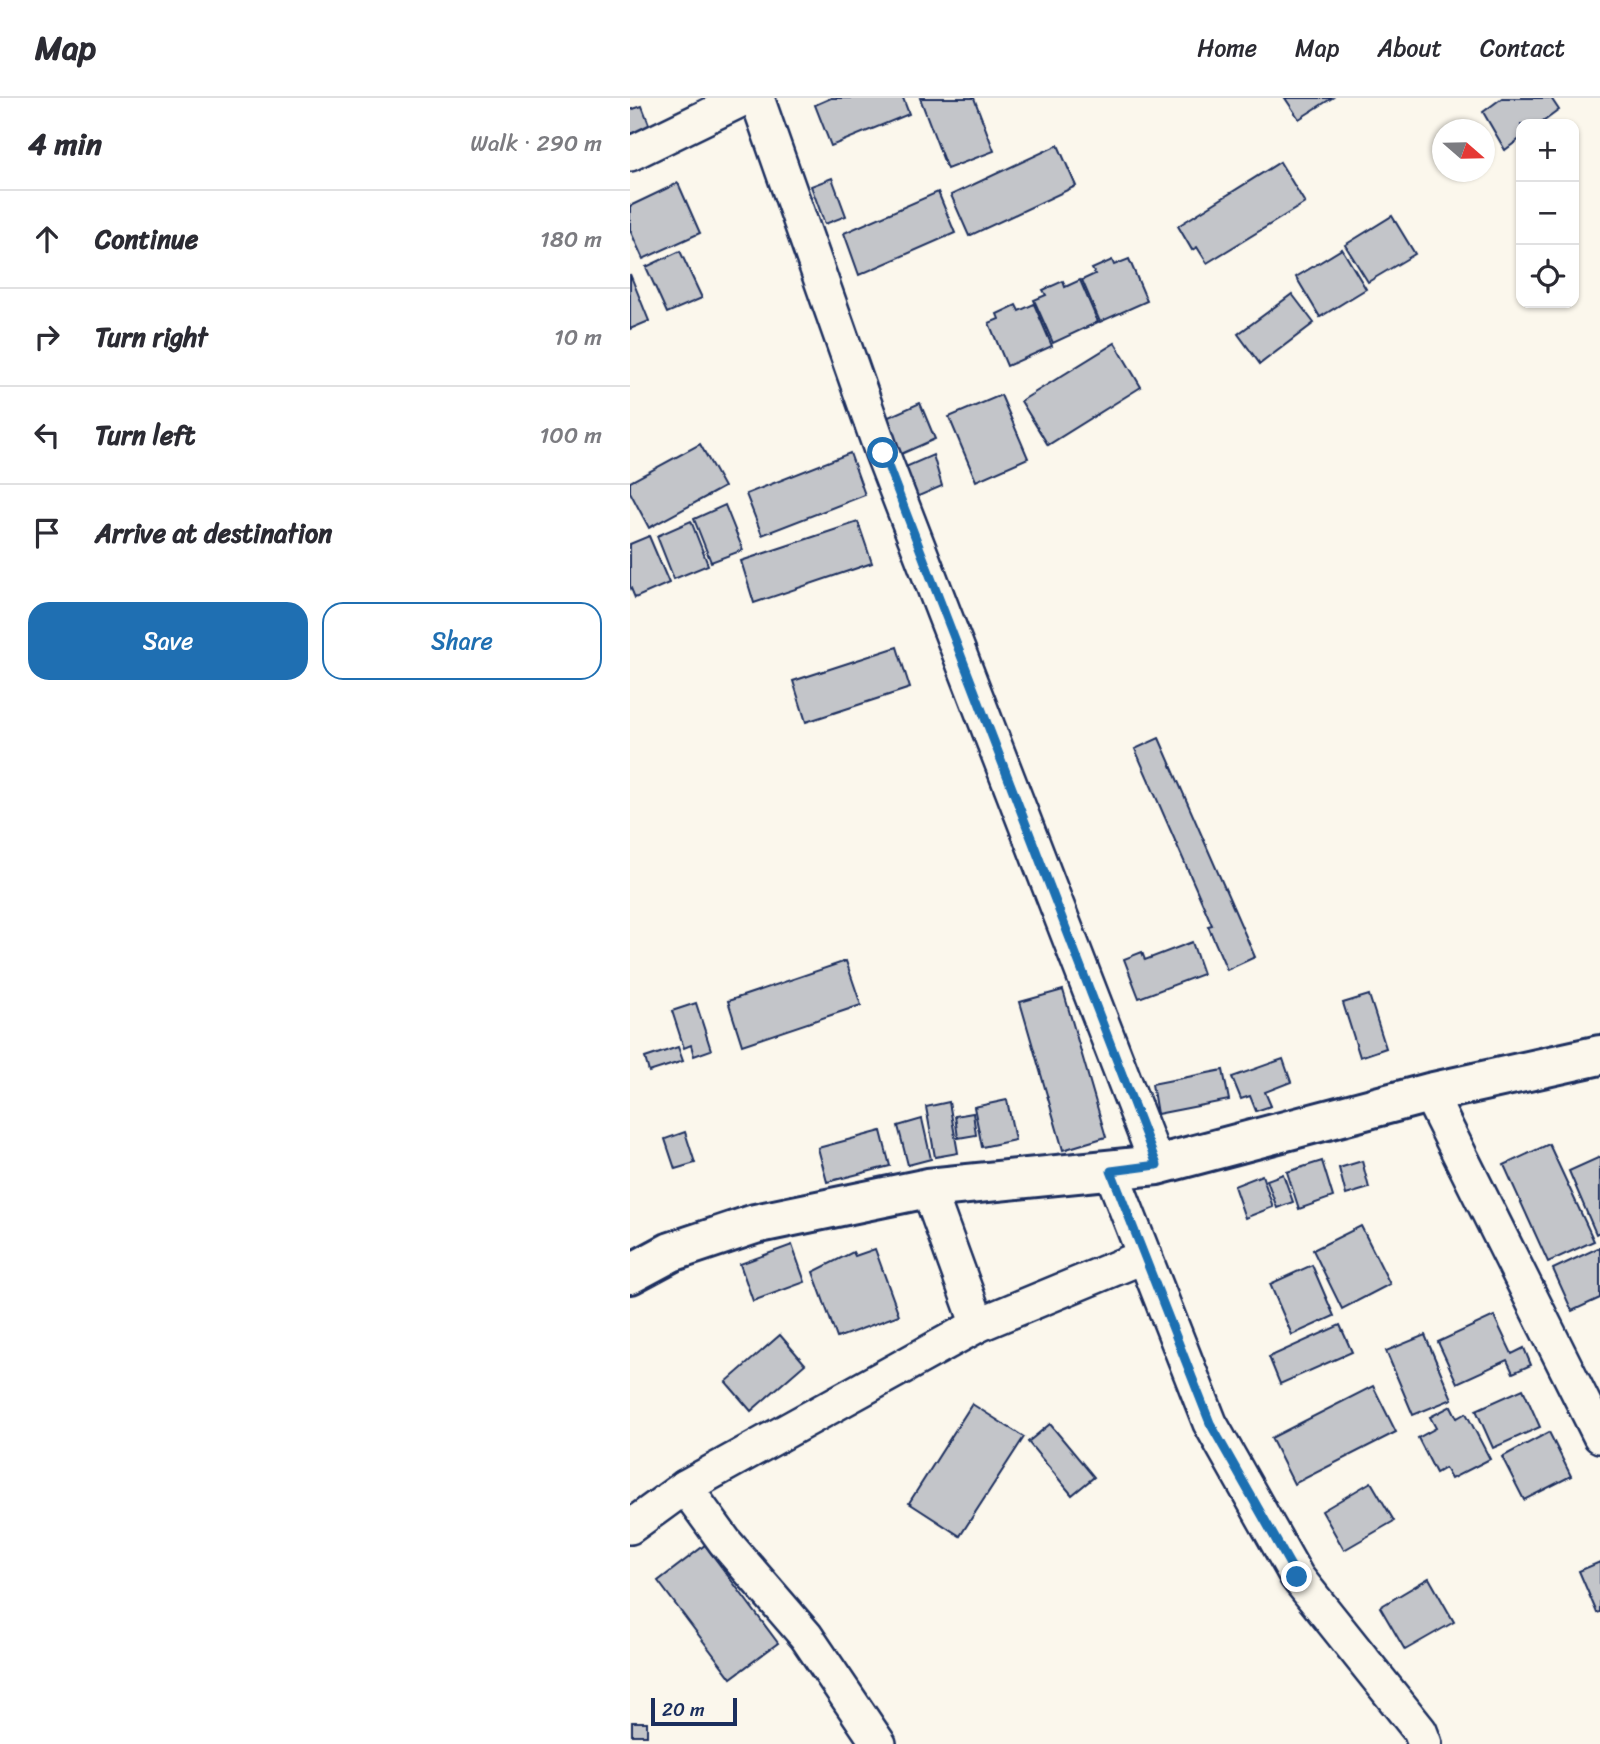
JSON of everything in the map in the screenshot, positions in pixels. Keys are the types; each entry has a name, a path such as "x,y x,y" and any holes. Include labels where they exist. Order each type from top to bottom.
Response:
{"street":[{"path":"630,154 745,98"},
{"path":"757,98 883,453 1157,1165"},
{"path":"630,1274 671,1252 755,1224 928,1188 1157,1165 1429,1093 1600,1055"},
{"path":"1429,1093 1600,1436"},
{"path":"1111,1171 1210,1423 1290,1565 1420,1731 1425,1744"},
{"path":"928,1188 978,1325"},
{"path":"630,1527 685,1487 978,1325 1145,1256"},
{"path":"685,1487 725,1542 806,1636 878,1744"}],"building":[{"path":"831,98 903,98 909,114 831,146 815,105"},
{"path":"920,98 974,98 994,151 947,169"},
{"path":"1285,98 1332,98 1299,119"},
{"path":"1502,98 1551,98 1559,110 1547,119 1516,119 1516,142 1505,150 1495,133 1495,119 1487,119 1483,112"},
{"path":"642,106 654,137 630,144 630,110"},
{"path":"1058,145 1076,186 969,236 951,195"},
{"path":"1280,162 1305,203 1207,263 1197,247 1192,250 1178,226"},
{"path":"832,178 846,216 825,224 811,186"},
{"path":"678,183 700,233 643,259 630,230 630,206"},
{"path":"938,192 955,233 859,275 844,233"},
{"path":"1392,216 1415,254 1368,282 1345,245"},
{"path":"1342,249 1366,289 1320,317 1296,277"},
{"path":"680,251 702,298 667,313 646,267"},
{"path":"1129,259 1147,301 1100,322 1082,280 1095,274 1092,269 1112,260 1114,265"},
{"path":"630,274 649,321 630,329"},
{"path":"1080,280 1098,322 1053,343 1034,300 1046,295 1043,290 1063,281 1065,287"},
{"path":"1292,294 1314,323 1260,364 1238,334"},
{"path":"1034,304 1052,346 1007,366 989,323 999,319 997,314 1016,305 1019,311"},
{"path":"1115,343 1141,387 1048,445 1021,401"},
{"path":"1001,395 1028,458 976,481 949,417"},
{"path":"920,403 935,439 899,455 884,419"},
{"path":"700,444 724,487 649,528 630,492 630,482"},
{"path":"850,453 865,495 762,535 746,494"},
{"path":"933,455 942,486 907,501 894,472"},
{"path":"725,505 743,550 711,562 694,519"},
{"path":"691,521 708,565 674,579 657,536"},
{"path":"858,522 872,563 754,603 741,561"},
{"path":"649,536 669,583 635,598 630,586 630,544"},
{"path":"897,647 910,688 806,722 793,681"},
{"path":"1159,738 1255,957 1227,970 1208,926 1212,925 1135,749"},
{"path":"1192,942 1203,974 1139,998 1124,959 1142,952 1145,960"},
{"path":"846,961 861,1005 742,1045 728,1001"},
{"path":"1063,990 1106,1137 1063,1150 1020,1002"},
{"path":"1369,995 1386,1048 1360,1057 1343,1003"},
{"path":"696,1003 711,1050 694,1056 691,1045 684,1048 672,1011"},
{"path":"678,1047 683,1061 649,1072 645,1058"},
{"path":"1283,1059 1291,1082 1265,1092 1271,1106 1256,1111 1250,1096 1241,1099 1232,1077"},
{"path":"1223,1070 1229,1100 1157,1114 1152,1084"},
{"path":"1007,1100 1015,1140 982,1147 974,1107"},
{"path":"949,1102 958,1153 935,1157 926,1107"},
{"path":"973,1113 976,1135 958,1138 955,1116"},
{"path":"922,1119 931,1159 908,1165 898,1126"},
{"path":"881,1131 890,1166 827,1182 818,1148"},
{"path":"685,1132 695,1163 675,1169 665,1139"},
{"path":"1549,1144 1594,1241 1548,1262 1504,1165"},
{"path":"1600,1157 1600,1232 1596,1234 1569,1171"},
{"path":"1322,1161 1333,1197 1299,1209 1287,1172"},
{"path":"1362,1161 1369,1188 1346,1195 1339,1168"},
{"path":"1283,1174 1293,1202 1277,1208 1267,1180"},
{"path":"1262,1175 1273,1207 1245,1218 1234,1186"},
{"path":"1361,1226 1390,1284 1342,1309 1313,1250"},
{"path":"792,1245 805,1282 753,1301 740,1264"},
{"path":"1600,1247 1600,1298 1572,1311 1553,1269"},
{"path":"875,1249 899,1315 837,1338 813,1272 853,1252 855,1256"},
{"path":"1312,1265 1334,1316 1292,1335 1270,1284"},
{"path":"1494,1316 1512,1354 1524,1348 1531,1365 1513,1373 1507,1360 1457,1383 1438,1342"},
{"path":"1340,1325 1352,1352 1280,1384 1269,1357"},
{"path":"780,1335 805,1364 751,1411 726,1382"},
{"path":"1425,1335 1452,1399 1413,1415 1386,1351"},
{"path":"1373,1386 1396,1432 1294,1484 1271,1438"},
{"path":"1523,1389 1540,1427 1493,1448 1476,1410"},
{"path":"972,1404 1024,1437 960,1536 909,1503"},
{"path":"1451,1406 1457,1418 1466,1413 1490,1459 1451,1479 1445,1468 1436,1473 1418,1438 1436,1428 1430,1417"},
{"path":"1050,1424 1094,1477 1072,1495 1028,1442"},
{"path":"1549,1432 1571,1476 1524,1500 1502,1457"},
{"path":"1371,1482 1394,1521 1344,1550 1322,1511"},
{"path":"705,1545 778,1643 731,1678 658,1581"},
{"path":"1600,1562 1600,1612 1597,1613 1579,1571"},
{"path":"1429,1578 1454,1622 1405,1650 1380,1607"},
{"path":"632,1722 647,1722 647,1735 632,1735"}],"route":[{"path":"883,453 1157,1165 1111,1171 1210,1423 1297,1577"}]}
